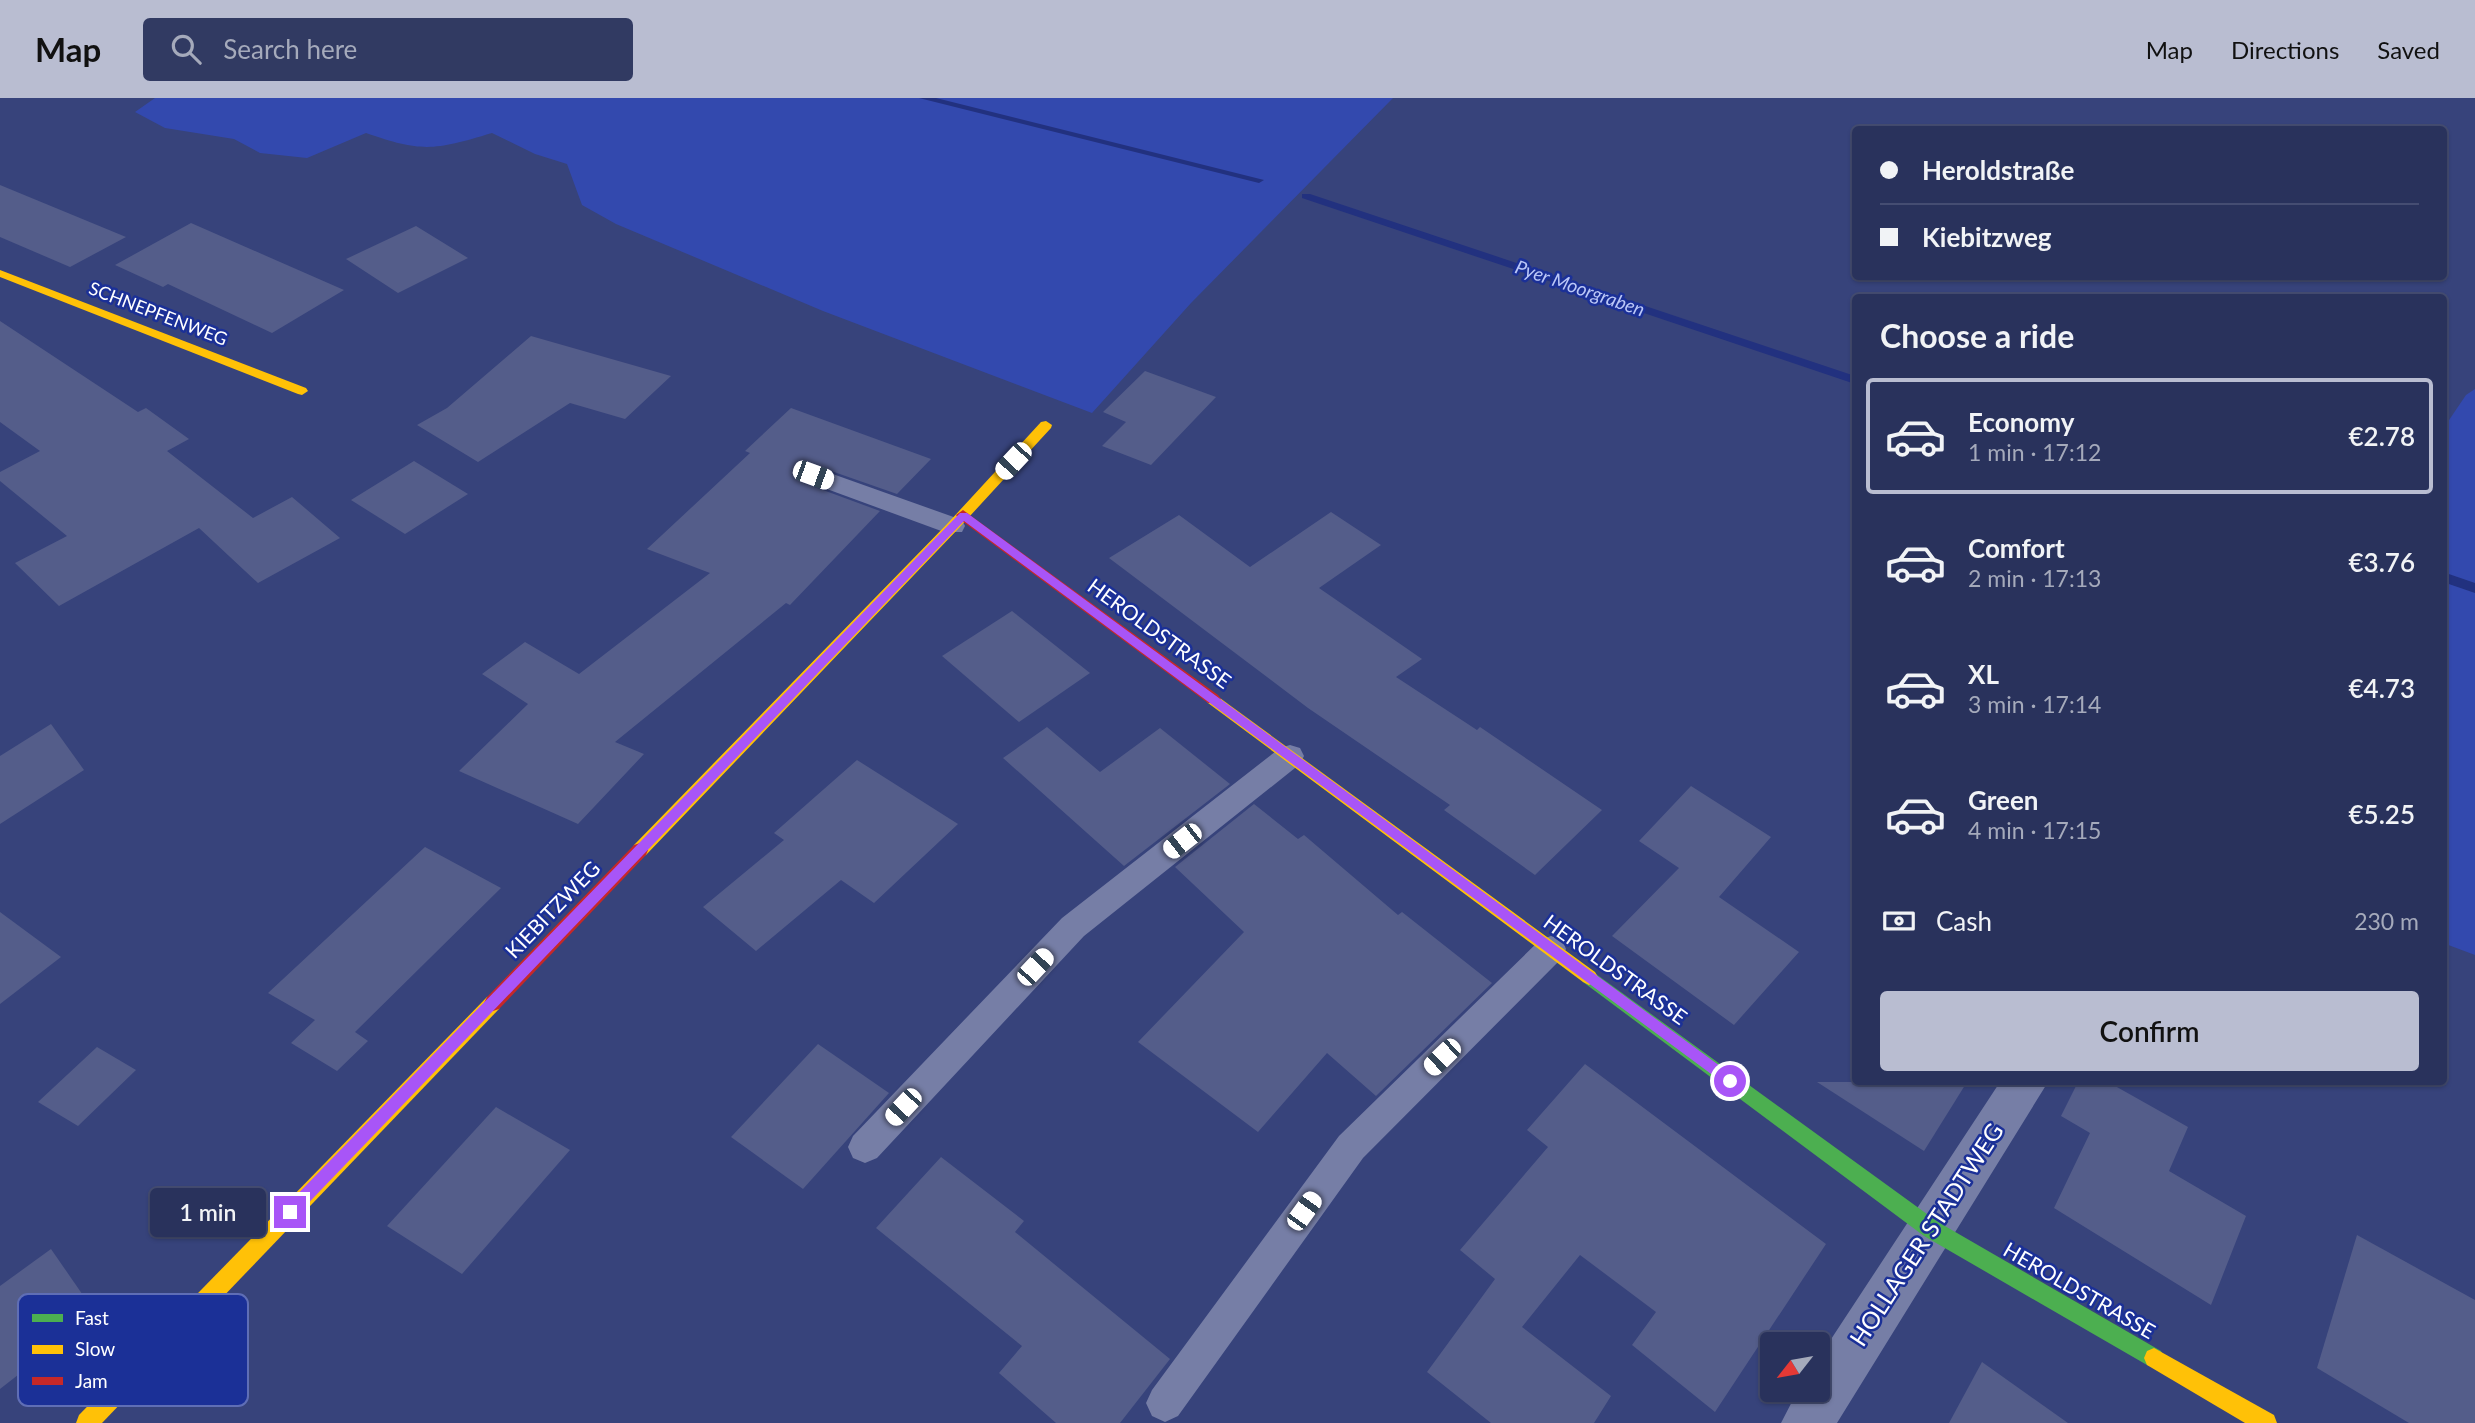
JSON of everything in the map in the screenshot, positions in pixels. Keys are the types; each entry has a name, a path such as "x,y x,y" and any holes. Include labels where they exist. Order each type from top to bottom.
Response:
{"street":[{"name":"SCHNEPFENWEG","path":"0,274 302,391"},
{"name":"KIEBITZWEG","path":"212,1294 958,521 1046,425"},
{"name":"HEROLDSTRASSE","path":"958,521 1290,756 1931,1229 2266,1423"},
{"name":"HOLLAGER STADTWEG","path":"1807,1423 2023,1085"},
{"name":"KIEBITZWEG","path":"87,1423 103,1406"}],"lane":[{"path":"813,475 958,521"},
{"path":"865,1147 1073,927 1290,756"},
{"path":"1166,1403 1351,1147 1551,949"}],"shaded area":[{"path":"155,98 1393,98 1191,303 1092,413 823,311 616,224 582,205 567,164 535,154 492,133 429,147 402,144 366,133 307,158 260,153 234,139 165,128 135,112"},
{"path":"2475,389 2475,955 2447,944 2447,423 2466,395"}],"building":[{"path":"0,185 126,237 70,267 0,237"},
{"path":"191,223 344,290 272,333 168,284 163,287 115,265"},
{"path":"416,226 468,258 398,293 346,259"},
{"path":"0,321 138,412 146,408 189,439 167,451 253,518 292,497 340,538 258,583 199,528 59,606 15,563 67,536 0,481 0,472 40,451 0,422"},
{"path":"531,336 671,376 625,419 570,403 478,462 417,425 447,408"},
{"path":"1145,371 1216,397 1151,465 1102,446 1126,422 1103,412"},
{"path":"791,408 931,459 897,494 814,465 803,468 799,476 804,483 880,511 790,605 786,603 615,742 644,754 578,824 459,771 528,704 482,674 525,642 579,674 710,573 647,549 750,453 745,451"},
{"path":"414,461 468,494 405,534 351,500"},
{"path":"1331,512 1381,545 1319,588 1422,659 1396,677 1477,730 1480,727 1602,810 1535,875 1444,810 1450,805 1308,708 1109,558 1179,515 1250,567"},
{"path":"1012,611 1090,673 1019,722 942,656"},
{"path":"51,724 84,770 0,824 0,756"},
{"path":"1047,727 1100,772 1160,728 1230,784 1124,866 1003,758"},
{"path":"857,760 958,824 874,903 841,880 756,951 703,907 784,840 774,833"},
{"path":"1691,786 1771,837 1719,897 1799,952 1734,1025 1612,936 1679,868 1639,841"},
{"path":"1254,804 1298,839 1304,835 1398,915 1402,912 1492,983 1376,1096 1327,1053 1258,1132 1138,1042 1244,932 1175,867"},
{"path":"425,847 501,888 355,1032 368,1041 337,1071 291,1043 315,1020 268,993"},
{"path":"0,912 61,957 0,1004"},
{"path":"818,1044 889,1093 803,1189 731,1137"},
{"path":"97,1047 136,1070 78,1126 38,1102"},
{"path":"1585,1064 1826,1244 1768,1332 1760,1332 1760,1344 1715,1412 1632,1345 1656,1312 1580,1255 1522,1327 1611,1396 1594,1423 1491,1423 1427,1372 1495,1279 1460,1250 1548,1147 1527,1130"},
{"path":"1817,1082 1852,1082 1852,1085 1965,1085 1924,1151"},
{"path":"2076,1085 2113,1085 2188,1127 2169,1171 2246,1216 2211,1305 2054,1208 2090,1133 2061,1116"},
{"path":"496,1107 570,1150 462,1274 387,1226"},
{"path":"941,1157 1024,1221 1015,1232 1170,1359 1120,1423 1056,1423 999,1373 1022,1346 876,1228"},
{"path":"2357,1235 2475,1300 2475,1423 2409,1423 2317,1368"},
{"path":"51,1249 82,1294 18,1294 18,1375 0,1389 0,1286"},
{"path":"1982,1362 2068,1423 1949,1423"}],"waterway":[{"name":"Pyer Moorgraben","path":"924,98 1259,180"},
{"name":"Pyer Moorgraben","path":"1306,196 1852,379"},
{"name":"Pyer Moorgraben","path":"2447,578 2475,588"}],"traffic: fast":[{"path":"1589,977 1931,1229 2154,1358"}],"traffic: slow":[{"path":"0,273 302,391"},
{"path":"640,850 953,526 1046,425"},
{"path":"1213,699 1589,977"},
{"path":"212,1294 493,1003"},
{"path":"2154,1358 2266,1423"},
{"path":"87,1423 103,1406"}],"traffic: jam":[{"path":"963,515 1213,699"},
{"path":"493,1003 640,850"}],"route":[{"path":"290,1212 963,515 1730,1081"}]}
